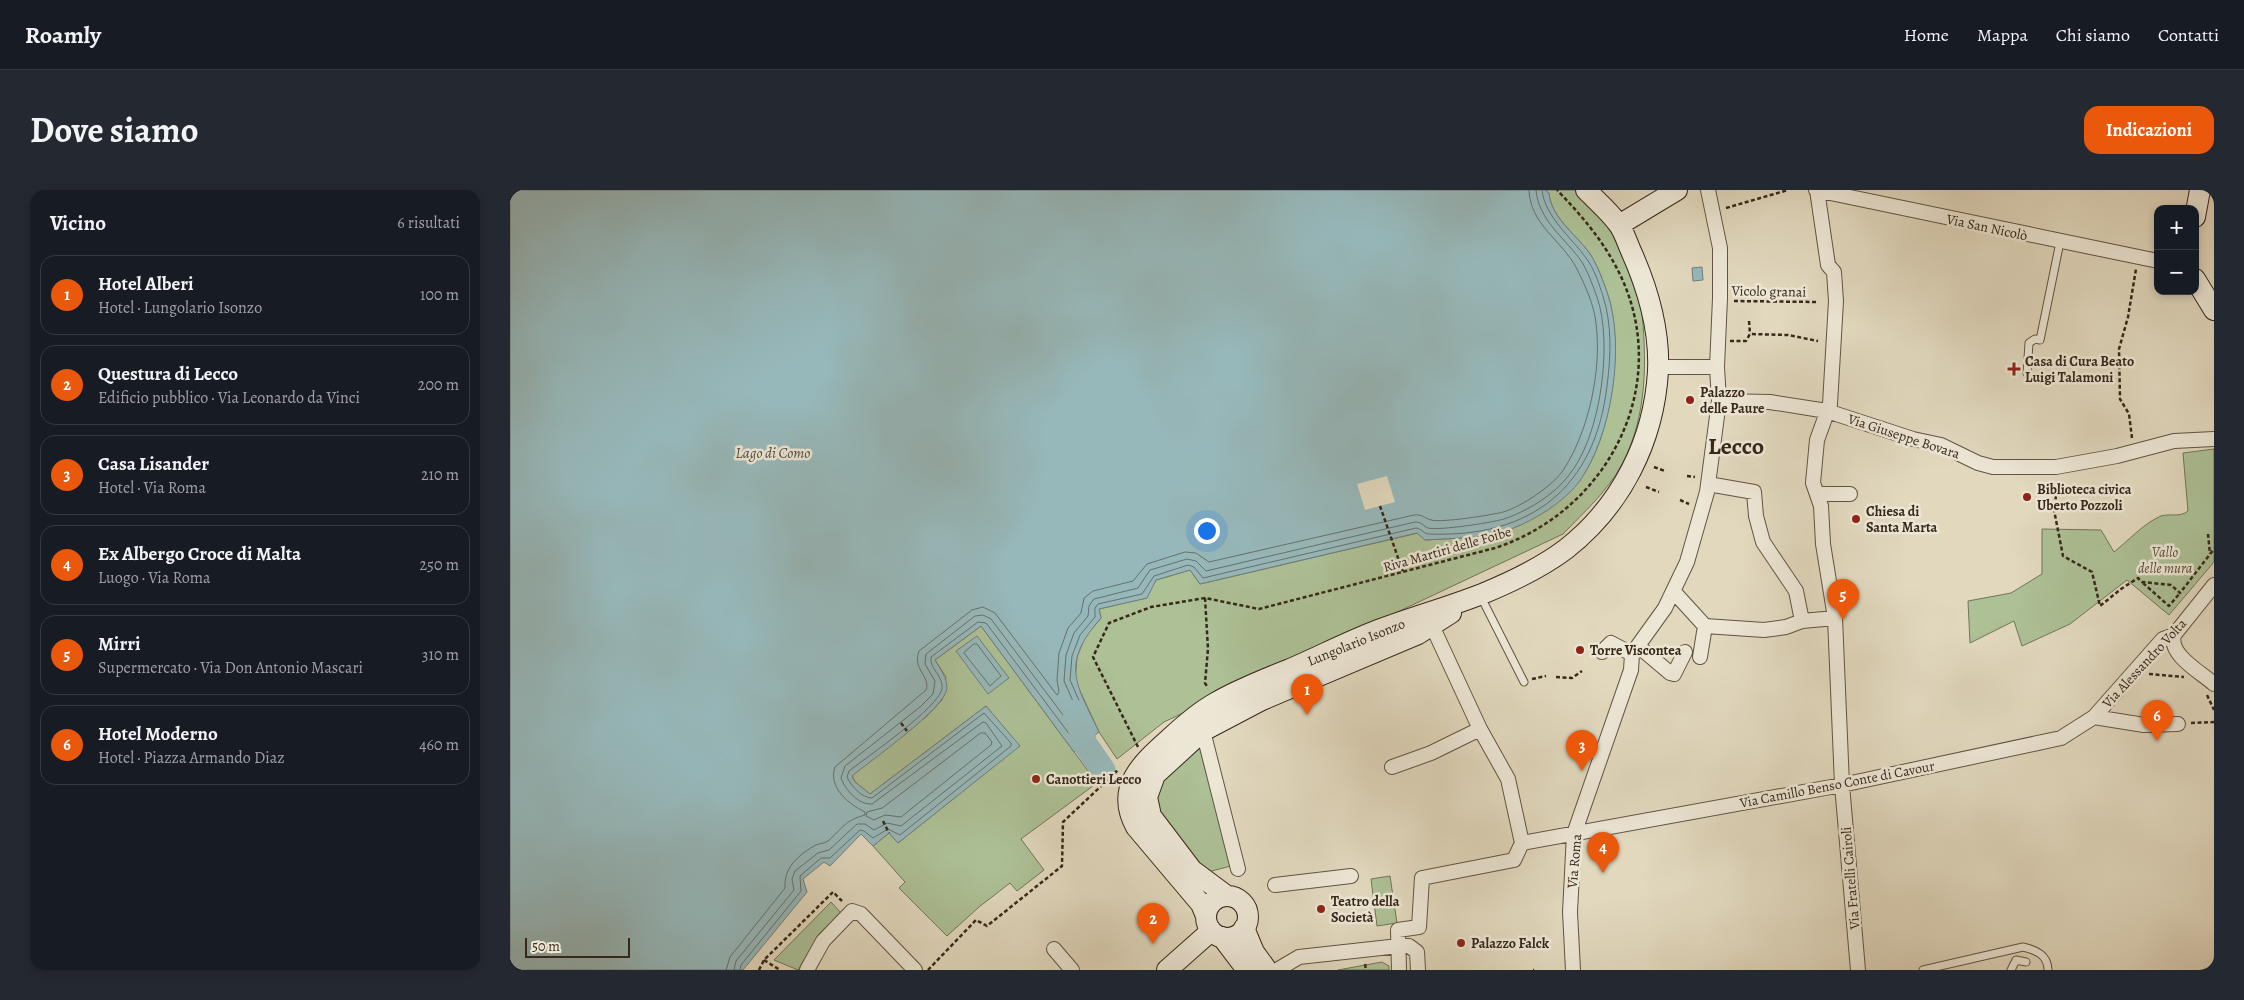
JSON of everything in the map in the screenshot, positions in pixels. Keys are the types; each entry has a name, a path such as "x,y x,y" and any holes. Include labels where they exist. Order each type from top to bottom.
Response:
{"main road":[{"name":"Lungolario Isonzo","path":"1247,970 1213,928 1201,904 1136,827 1130,810 1129,798 1134,778 1144,762 1179,730 1216,702 1372,633 1429,620 1478,596 1552,559 1580,537 1608,507 1631,472 1644,440 1656,396 1658,367 1656,330 1642,275 1619,225 1586,190"},
{"path":"1619,225 1677,190"},
{"path":"2197,205 2200,190"},
{"path":"2199,286 2214,310"},
{"name":"Lungolario Isonzo","path":"1227,896 1192,870 1151,816 1147,803 1148,790 1155,775 1203,731 1262,700 1409,638 1429,620"},
{"path":"1227,896 1239,901 1246,909 1248,919 1244,928 1236,936 1213,928 1208,909 1215,900 1227,896"},
{"path":"1167,970 1213,928"},
{"path":"1244,928 1254,952 1266,970"}],"street":[{"path":"1635,650 1674,592 1688,562 1708,484 1719,401 1720,248 1708,190"},
{"name":"Via Fratelli Cairoli","path":"1816,190 1828,265 1834,272 1836,301 1830,404 1814,459 1813,483 1821,506 1823,544 1835,618 1842,785 1858,970"},
{"name":"Via San Nicolò","path":"1816,190 2154,260"},
{"path":"1658,367 1718,373"},
{"name":"Via Giuseppe Bovara","path":"1719,401 1771,402 1827,411 1913,439 1941,445 1978,463 1993,467 2056,467 2117,456 2174,441 2214,439"},
{"path":"1708,484 1754,492 1756,516 1763,542 1796,591 1802,622"},
{"path":"1817,494 1850,494"},
{"name":"Via Alessandro Volta","path":"2094,717 2162,639 2174,635 2214,585"},
{"path":"1674,592 1705,626 1764,630 1786,627 1802,622 1835,618"},
{"path":"1399,970 1398,930 1419,928 1422,878 1514,860 1522,843 1508,779 1480,728 1429,620"},
{"path":"1700,658 1705,626"},
{"path":"2174,635 2174,644 2182,658 2209,688"},
{"path":"1602,652 1611,643 1635,650 1674,674 1685,652"},
{"name":"Via Roma","path":"1573,970 1570,912 1574,834 1631,670 1635,650"},
{"path":"2094,717 2144,725 2178,724"},
{"name":"Via Camillo Benso Conte di Cavour","path":"1522,843 1842,785 2062,738 2094,717"},
{"path":"1392,767 1431,753 1480,728"},
{"path":"1203,731 1238,870"},
{"path":"1275,885 1351,876"},
{"path":"807,970 823,942 852,911 861,914 915,970"},
{"path":"1277,970 1299,957 1399,946 1409,946 1417,952 1418,970"},
{"path":"1054,949 1072,970"}],"lane":[{"path":"2027,373 2029,343 2035,339 2040,340 2060,242"},
{"path":"1478,596 1524,682"},
{"path":"1923,970 2023,947 2035,950 2044,956 2048,970"},
{"path":"2011,970 2016,960 2026,962"}],"path":[{"name":"Riva Martiri delle Foibe","path":"1140,750 1092,657 1110,623 1151,608 1205,598 1259,608 1506,544 1546,525 1572,505 1592,485 1608,462 1623,433 1633,401 1638,368 1638,346 1633,313 1623,281 1605,247 1588,223 1557,190"},
{"path":"1721,209 1788,190"},
{"path":"2134,450 2132,423 2120,399 2119,349 2128,317 2138,258"},
{"name":"Vicolo granai","path":"1720,298 1730,301 1817,302"},
{"path":"1718,339 1746,341 1750,334 1749,321"},
{"path":"1750,334 1788,335 1818,341"},
{"path":"1654,467 1665,471"},
{"path":"1646,487 1659,492"},
{"path":"2057,490 2054,510 2059,545 2063,556 2092,572 2100,606 2130,582 2138,578 2169,606 2214,549"},
{"path":"1380,506 1403,572"},
{"path":"2208,534 2210,556"},
{"path":"2142,582 2171,585 2180,593"},
{"path":"1205,598 1208,649 1205,683 1216,702"},
{"path":"1556,677 1572,678 1582,671"},
{"path":"2133,672 2183,677 2191,681"},
{"path":"2209,688 2214,710"},
{"path":"2178,724 2214,722"},
{"path":"901,723 908,731"},
{"path":"928,970 976,920 987,926 1062,866 1063,822 1123,765"},
{"path":"883,821 889,833"},
{"path":"759,970 764,960 833,892 852,911"},
{"path":"764,960 780,970"}],"green space":[{"path":"1545,190 1579,190 1604,218 1625,247 1639,282 1644,345 1644,386 1637,426 1631,445 1610,483 1563,534 1164,722 1117,759 1099,732 1075,680 1077,657 1085,637 1101,618 1099,609 1146,598 1156,580 1190,570 1200,584 1418,533 1425,540 1490,535 1518,526 1567,493 1579,481 1600,441 1607,416 1615,363 1615,337 1607,292 1594,261 1587,249 1560,219 1551,202 1549,193"},
{"name":"Vallo delle mura","path":"2214,449 2214,562 2169,615 2127,580 2070,624 2022,646 2014,621 1970,643 1968,601 2011,593 2042,574 2042,529 2101,530 2114,552 2155,519 2165,515 2178,515 2188,511 2183,453"},
{"name":"Canottieri Lecco","path":"981,626 1097,783 1021,839 1044,870 1017,891 1010,883 979,907 947,936 899,888 905,882 873,846 889,833 898,843 1019,746 986,706 870,794 855,782 852,775 927,716 942,700 946,677 935,660"},
{"path":"1199,745 1231,866 1204,873 1159,813 1155,788"},
{"path":"1390,876 1397,923 1377,926 1371,879"},
{"path":"831,902 842,914 820,933 798,970 774,960"},
{"path":"1382,962 1389,966 1389,970 1338,970"}],"water":[{"name":"Lago di Como","path":"510,190 1545,190 1549,193 1551,202 1560,219 1592,257 1607,292 1613,313 1615,363 1607,416 1600,440 1579,482 1557,503 1539,515 1511,529 1490,535 1468,538 1425,540 1417,533 1200,584 1190,570 1156,580 1147,598 1099,609 1101,618 1080,648 1076,662 1076,674 1084,700 1099,732 1074,752 981,626 935,660 945,677 947,688 943,697 934,708 906,734 852,776 855,782 870,794 986,706 1020,746 898,843 889,833 873,846 861,834 830,866 824,862 803,879 807,892 743,970 510,970"},
{"path":"1702,267 1703,280 1693,281 1692,268"},
{"path":"977,636 1009,678 988,694 956,651"}],"pier":[{"path":"1387,476 1395,502 1365,510 1357,484"}],"waterway":[{"path":"1075,712 1085,744 1103,770"}],"place":[{"name":"Casa di Cura Beato Luigi Talamoni","path":"2014,369"},
{"name":"Palazzo delle Paure","path":"1690,400"},
{"name":"Biblioteca civica Uberto Pozzoli","path":"2027,497"},
{"name":"Chiesa di Santa Marta","path":"1856,519"},
{"name":"Mirri","path":"1843,620"},
{"name":"Torre Viscontea","path":"1580,650"},
{"name":"Hotel Alberi","path":"1307,715"},
{"name":"Hotel Moderno","path":"2157,741"},
{"name":"Casa Lisander","path":"1582,771"},
{"name":"Canottieri Lecco","path":"1036,779"},
{"name":"Ex Albergo Croce di Malta","path":"1603,873"},
{"name":"Teatro della Società","path":"1321,909"},
{"name":"Palazzo Falck","path":"1461,943"},
{"name":"Questura di Lecco","path":"1153,944"}],"district":[{"name":"Lecco","path":"1736,446"}]}
